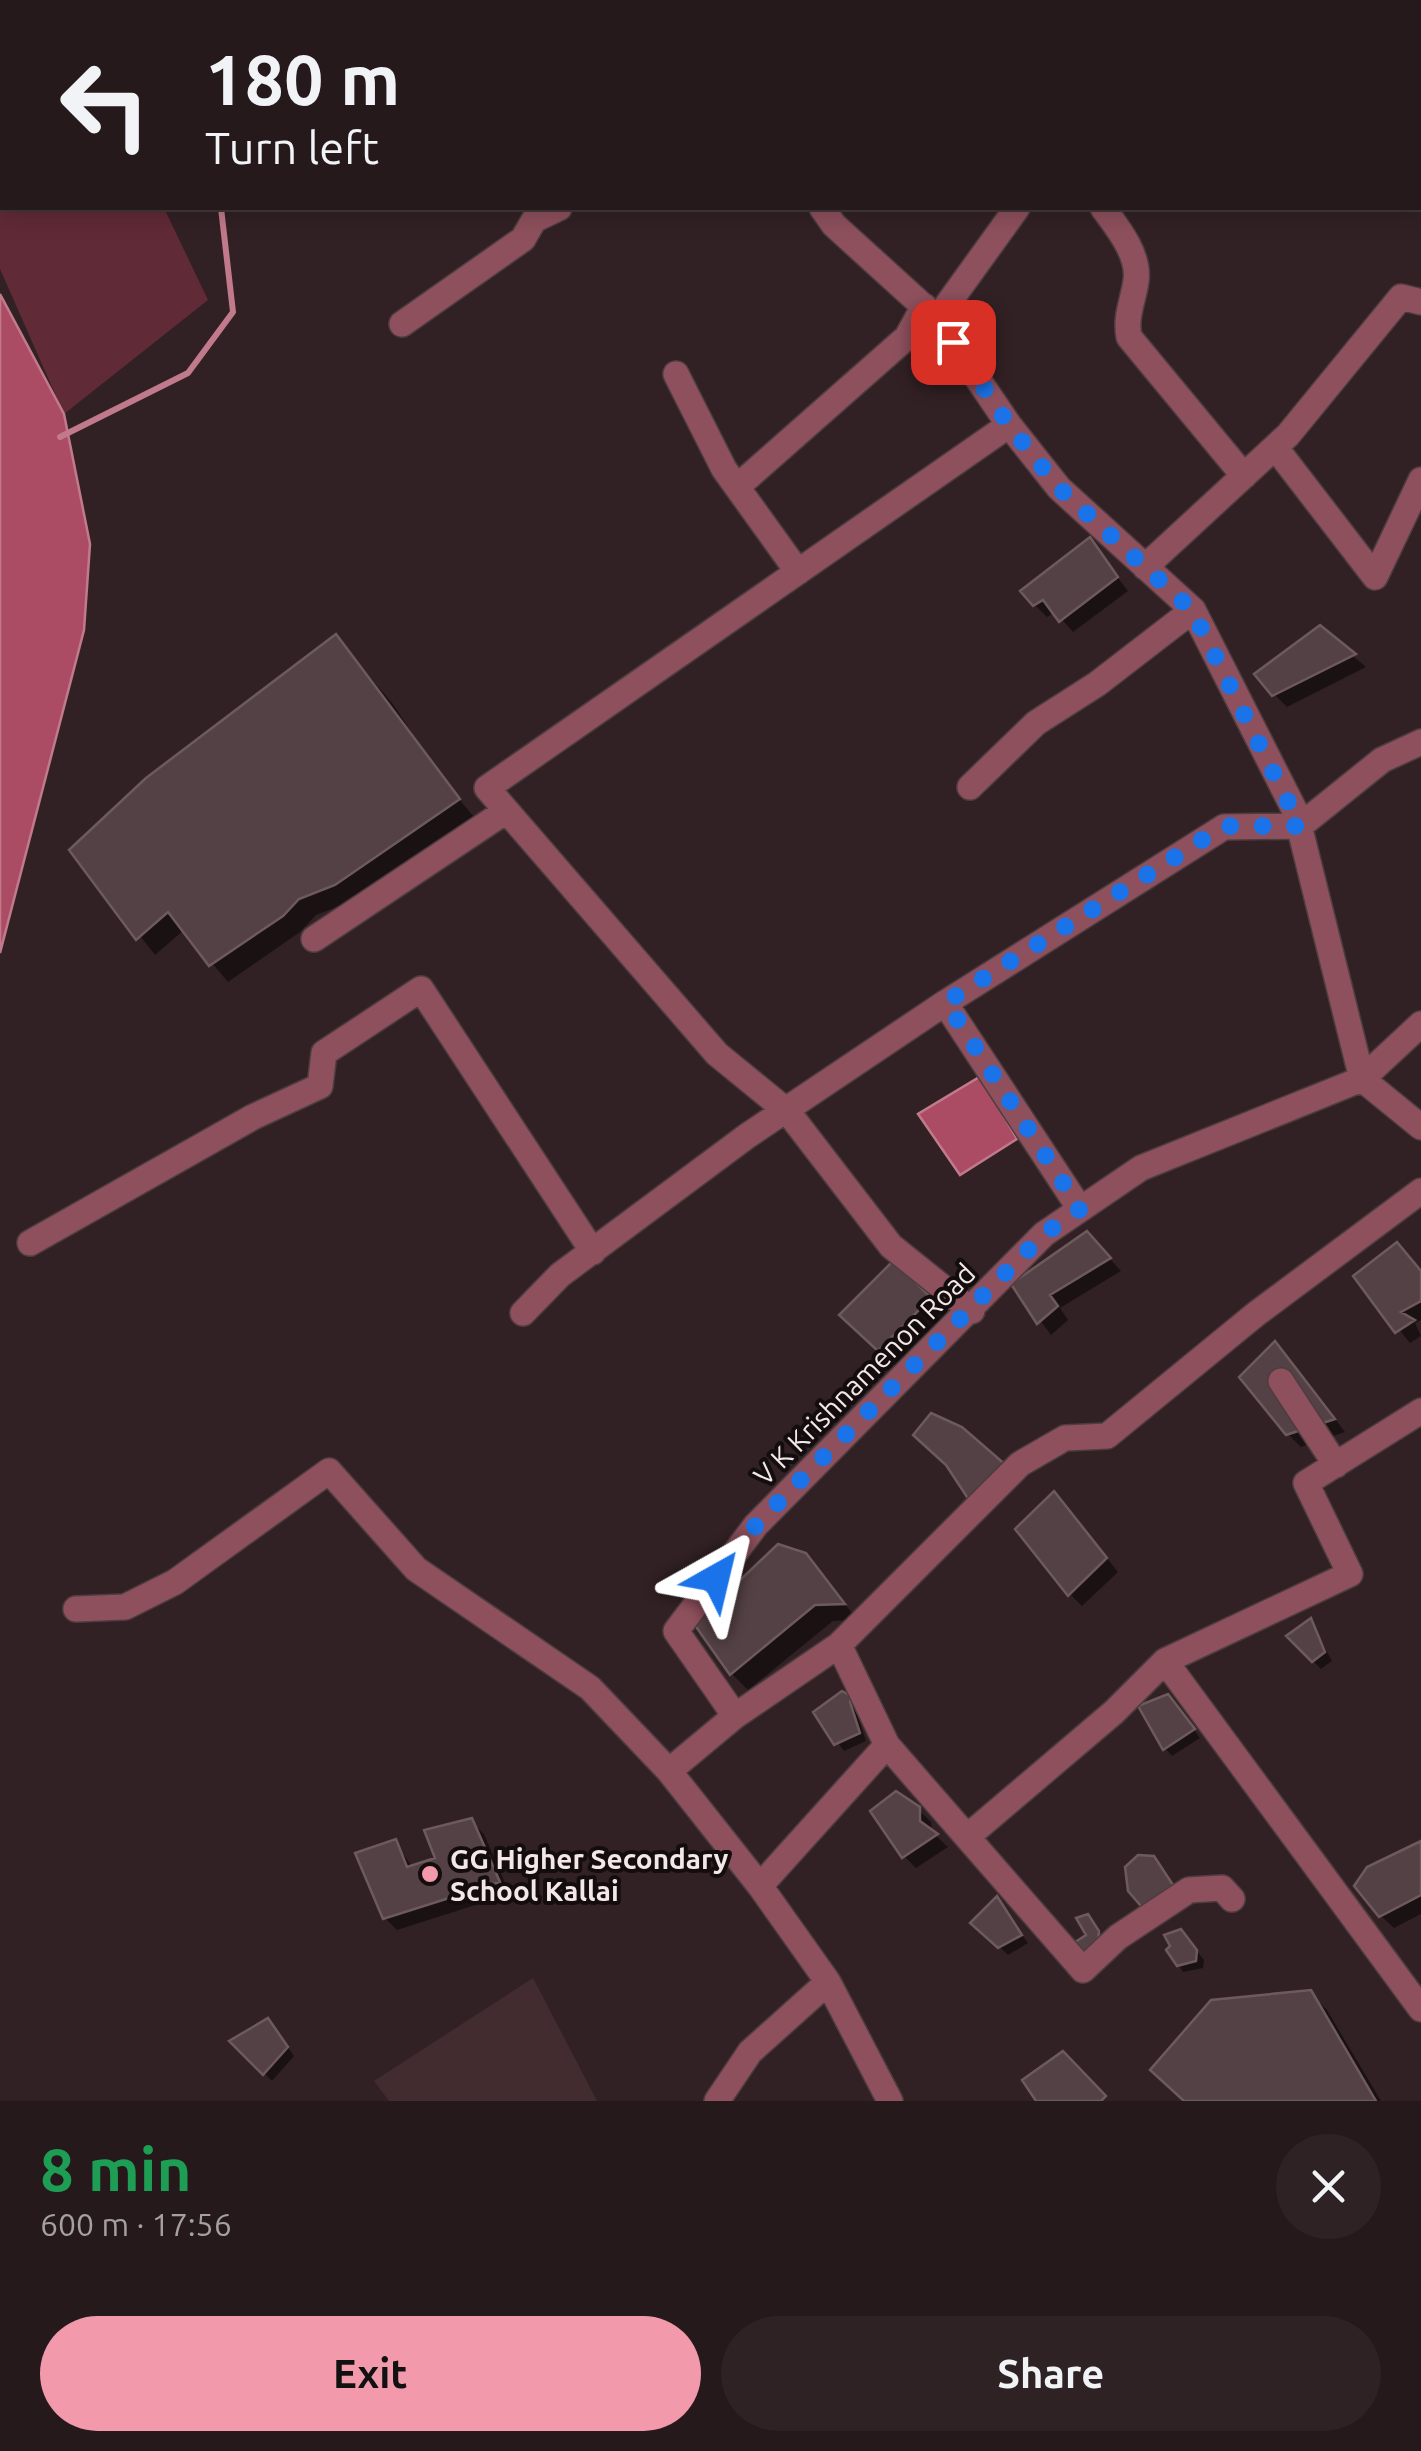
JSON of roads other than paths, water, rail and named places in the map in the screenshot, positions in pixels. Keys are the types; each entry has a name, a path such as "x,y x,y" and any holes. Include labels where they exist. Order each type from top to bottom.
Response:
{"street":[{"path":"823,210 834,225 930,312 1009,425 1059,488 1192,610 1300,826 1362,1079 1421,1127"},
{"path":"737,487 907,337 1016,210"},
{"path":"1104,210 1120,231 1137,277 1127,311 1129,338 1244,476"},
{"path":"402,324 524,239 530,214"},
{"path":"1145,567 1275,447 1414,294"},
{"path":"676,374 737,487 798,572"},
{"path":"972,1311 891,1246 788,1112 717,1054 486,788 1009,425"},
{"path":"1275,447 1376,577 1421,480"},
{"path":"970,788 1036,723 1097,684 1192,610"},
{"path":"523,1313 560,1275 747,1136 946,1002 1224,826 1300,826 1382,760 1421,742"},
{"path":"314,939 506,811"},
{"path":"30,1242 253,1117 320,1086 324,1053 421,989 593,1252"},
{"path":"946,1002 1080,1209"},
{"name":"V K Krishnamenon Road","path":"734,1716 676,1630 756,1525 1044,1234 1141,1168 1362,1079 1421,1024"},
{"path":"669,1771 734,1716 840,1645 1020,1464 1065,1438 1107,1436 1256,1314 1421,1191"},
{"path":"1281,1381 1336,1464"},
{"path":"967,1837 1114,1712 1165,1661 1350,1574 1306,1483 1421,1411"},
{"path":"76,1609 125,1607 175,1582 329,1471 416,1570 590,1688 669,1771 760,1886 828,1982 890,2101"},
{"path":"840,1645 886,1746 1082,1970 1118,1937 1189,1890 1222,1888 1232,1899"},
{"path":"1165,1661 1421,2009"},
{"path":"760,1886 886,1746"},
{"path":"718,2101 750,2052 828,1982"}],"waterway":[{"path":"60,437 188,373 233,312 221,210"}],"place":[{"name":"GG Higher Secondary School Kallai","path":"430,1874"}]}
